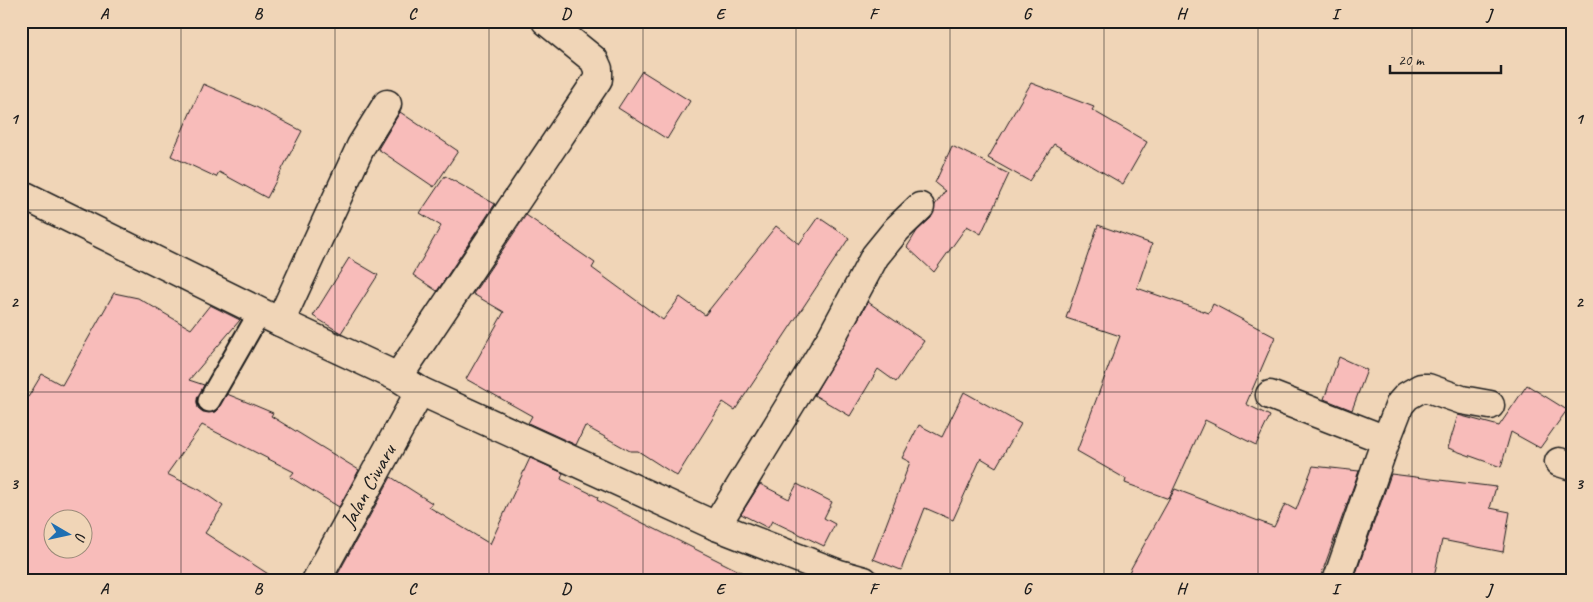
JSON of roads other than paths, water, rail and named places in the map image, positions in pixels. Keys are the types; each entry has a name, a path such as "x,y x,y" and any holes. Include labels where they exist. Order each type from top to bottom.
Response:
{"street":[{"name":"Jalan Ciwaru","path":"316,581 410,384 598,79 598,69 594,60 546,21"},
{"path":"270,317 362,146 387,104"},
{"path":"21,194 410,384 716,526 847,579"},
{"path":"716,526 831,338 875,256 897,229 920,207"},
{"path":"1337,581 1400,404 1407,396 1421,388 1490,405"},
{"path":"1270,395 1386,440"}],"lane":[{"path":"209,401 270,317"}]}
